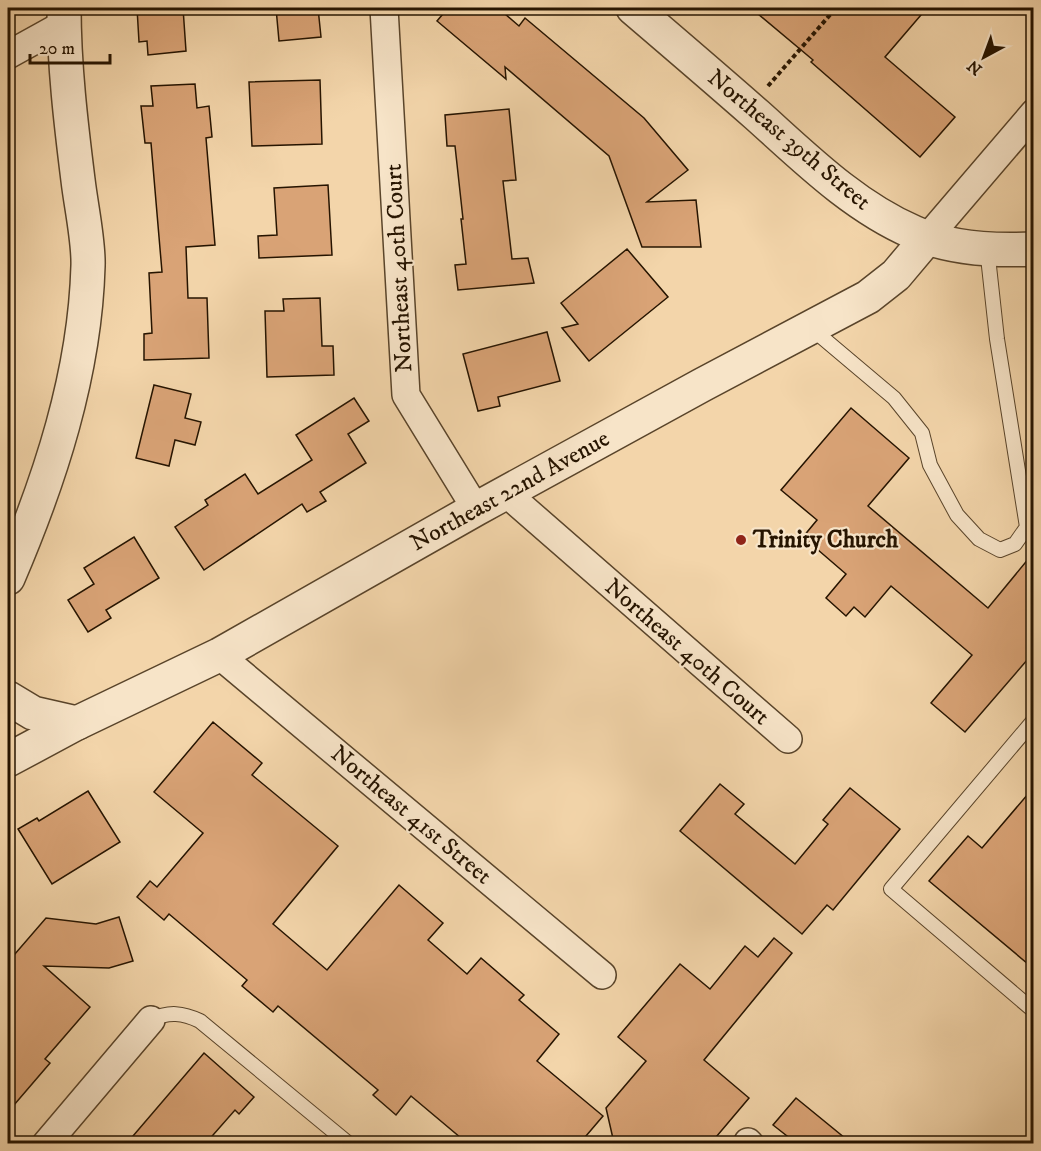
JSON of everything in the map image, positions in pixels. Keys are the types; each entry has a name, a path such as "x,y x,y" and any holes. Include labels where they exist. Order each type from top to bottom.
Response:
{"street":[{"name":"Northeast 40th Court","path":"384,8 406,395 476,509"},
{"name":"Northeast 39th Street","path":"633,8 819,171 871,210 914,233 960,246 1008,250 1034,249"},
{"path":"8,55 64,16"},
{"path":"8,578 25,539 56,447 81,346 88,264 75,156 64,16"},
{"path":"928,237 1034,113"},
{"name":"Northeast 22nd Avenue","path":"8,760 77,723 219,655 476,509 868,297 896,275 928,237"},
{"name":"Northeast 40th Court","path":"506,493 789,739"},
{"name":"Northeast 41st Street","path":"219,655 602,975"},
{"path":"8,698 33,713 77,723"},
{"path":"46,1143 151,1020"}],"lane":[{"path":"810,327 894,398 922,433 930,465 957,515 979,539 1000,550 1015,544 1028,527 997,339 987,248"},
{"path":"1034,720 891,889 1034,1011"},
{"path":"151,1020 161,1014 172,1013 185,1014 200,1021 349,1143"}],"path":[{"path":"749,108 836,8"}],"building":[{"path":"137,8 183,8 186,51 148,55 147,41 139,42"},
{"path":"276,8 318,8 321,37 279,41"},
{"path":"448,8 498,8 519,26 525,18 644,118 688,170 647,202 696,200 701,247 642,247 609,156 505,67 506,79 437,21"},
{"path":"751,8 927,8 885,57 955,117 920,157 811,62 813,60"},
{"path":"320,80 322,144 252,146 249,82"},
{"path":"195,84 197,108 209,106 212,137 206,138 215,245 186,247 188,298 207,298 209,358 144,360 144,334 152,333 149,273 162,272 151,143 145,143 141,106 153,106 151,86"},
{"path":"509,109 516,180 503,181 512,259 528,258 534,283 458,290 455,265 466,264 461,219 463,219 455,146 447,146 445,115"},
{"path":"328,185 332,255 259,258 258,236 277,235 274,188"},
{"path":"627,249 668,297 589,361 562,328 578,324 561,303"},
{"path":"320,298 322,346 333,346 334,375 267,377 265,311 284,311 283,299"},
{"path":"547,332 560,381 498,397 500,406 478,411 463,354"},
{"path":"154,385 191,394 185,418 201,422 195,445 175,440 169,466 136,458"},
{"path":"354,398 369,421 348,434 366,463 320,492 326,501 307,512 302,504 204,570 175,527 208,505 205,500 245,474 258,494 312,460 296,435"},
{"path":"851,408 909,458 868,506 988,608 1034,552 1034,652 965,732 931,703 972,655 891,586 865,617 854,607 846,616 826,598 846,574 803,537 817,520 781,490"},
{"path":"134,537 159,578 106,610 111,618 88,632 68,600 94,584 84,568"},
{"path":"213,722 262,763 252,775 338,846 273,924 327,970 399,885 443,923 428,940 467,974 481,958 524,995 519,1000 559,1034 537,1061 603,1116 580,1143 467,1143 411,1096 396,1115 373,1095 378,1090 278,1006 273,1012 242,986 247,980 169,914 164,920 137,897 150,881 157,887 203,833 154,792"},
{"path":"720,784 744,804 735,814 795,864 828,824 823,820 850,788 900,829 833,910 827,905 802,934 680,831"},
{"path":"1034,787 1034,969 929,881 968,836 982,848"},
{"path":"88,791 120,842 52,884 18,829 37,818 39,821"},
{"path":"119,917 133,961 109,968 44,966 90,1007 45,1059 50,1063 8,1112 8,962 46,918 96,924"},
{"path":"774,938 792,953 704,1060 749,1098 711,1143 614,1143 606,1108 646,1061 618,1037 680,964 710,989 745,946 758,957"},
{"path":"204,1053 254,1097 239,1114 235,1110 206,1143 127,1143"},
{"path":"796,1098 851,1143 796,1143 773,1125"}],"place":[{"name":"Trinity Church","path":"741,540"}]}
